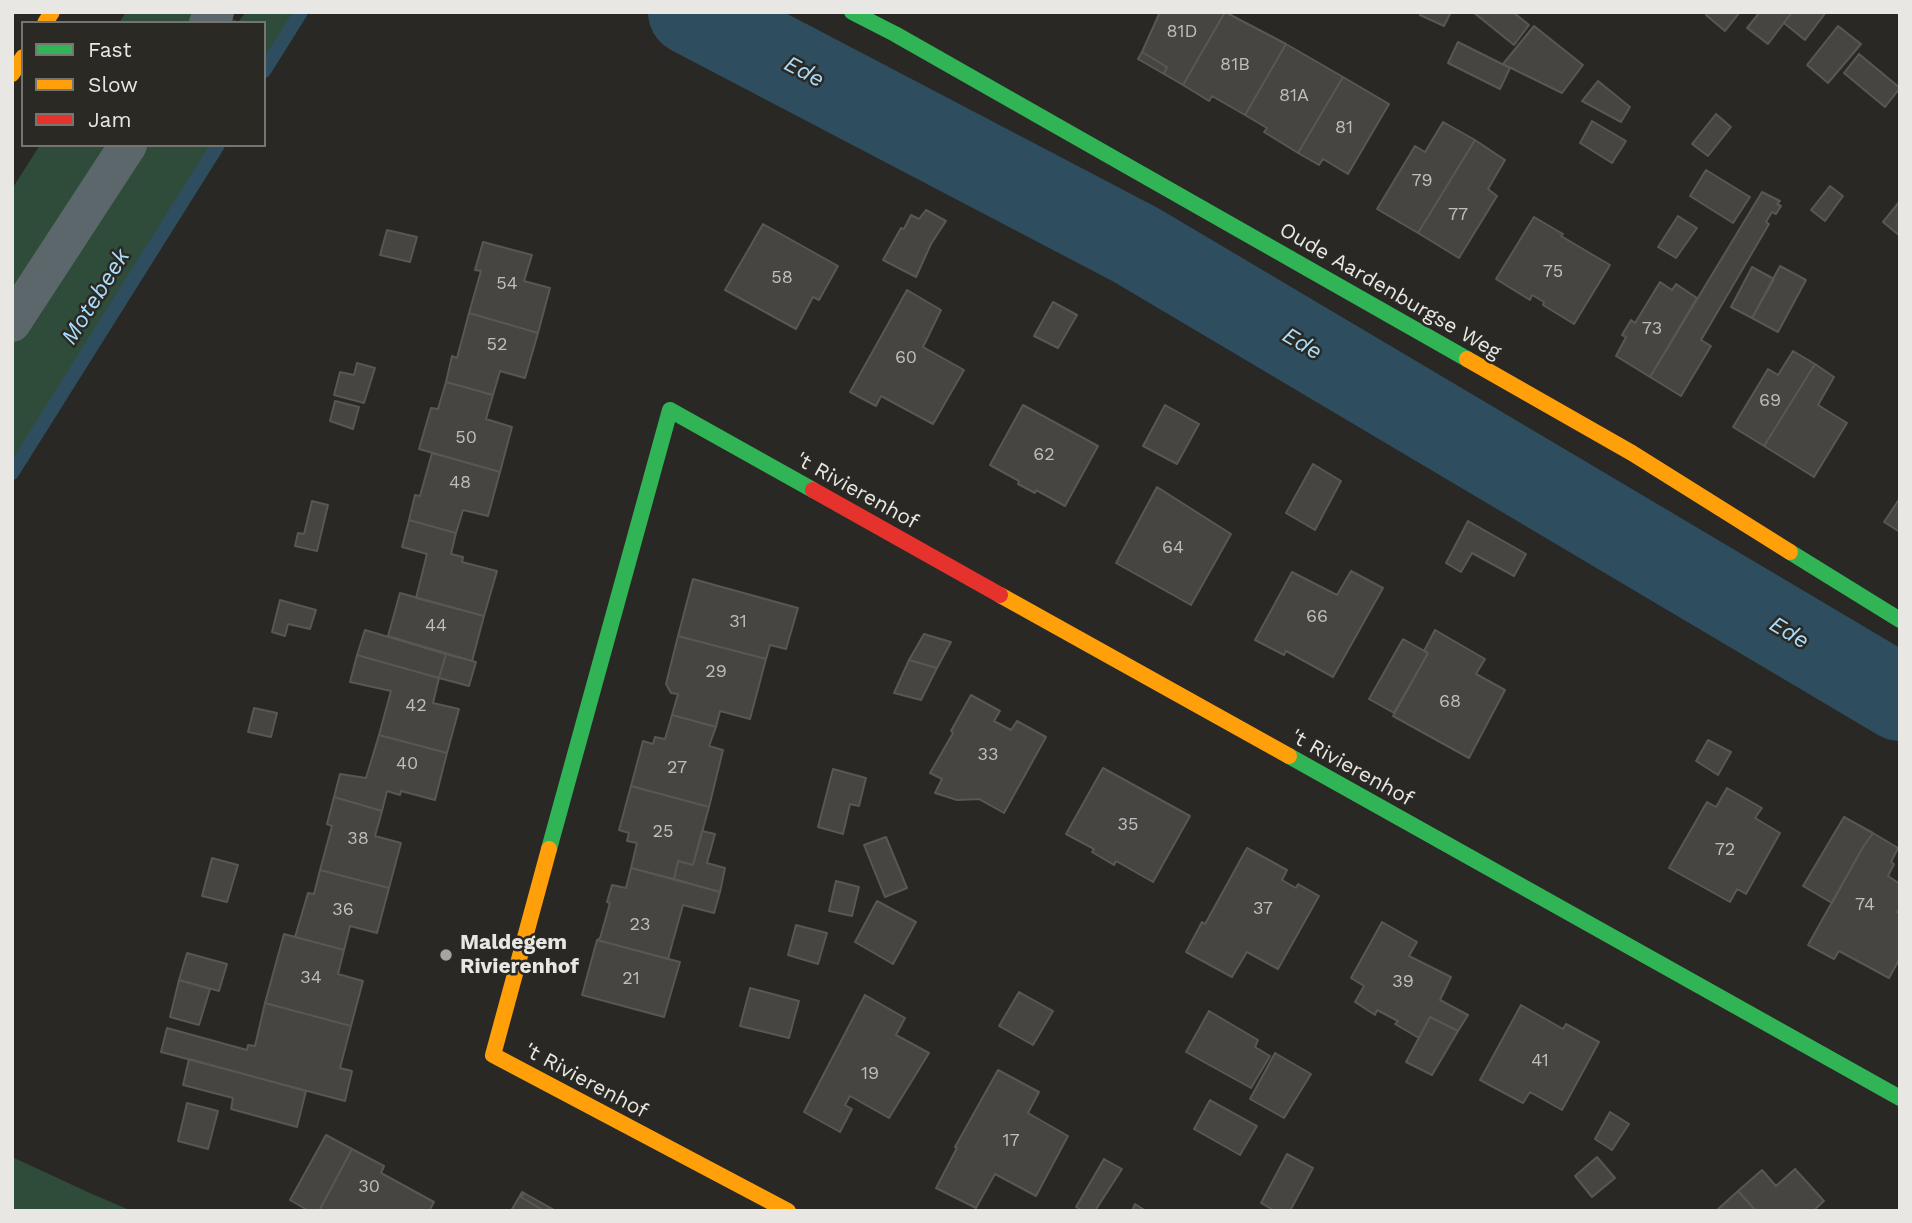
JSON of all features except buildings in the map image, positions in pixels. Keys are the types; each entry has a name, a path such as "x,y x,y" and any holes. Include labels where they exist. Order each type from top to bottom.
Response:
{"main road":[{"name":"Oude Aardenburgse Weg","path":"852,12 1632,453 1900,620"},
{"name":"'t Rivierenhof","path":"789,1211 493,1055 670,410 1900,1098"}],"street":[{"path":"12,323 127,147"}],"green space":[{"path":"126,12 222,12 236,21 120,21"},
{"path":"246,12 301,12 266,68 266,21 239,21"},
{"path":"39,147 217,147 12,473 12,189"},
{"path":"12,1157 92,1194 132,1211 12,1211"}],"waterway":[{"name":"Motebeek","path":"266,68 301,12"},
{"name":"Ede","path":"691,12 1136,245 1900,698"},
{"name":"Motebeek","path":"12,473 217,147"}],"traffic: fast":[{"path":"852,12 1467,359"},
{"path":"549,849 670,410 813,490"},
{"path":"1790,552 1900,620"},
{"path":"1289,756 1900,1098"}],"traffic: slow":[{"path":"46,21 52,12"},
{"path":"12,74 21,60"},
{"path":"1467,359 1632,453 1790,552"},
{"path":"1000,595 1289,756"},
{"path":"549,849 493,1055 788,1211"}],"traffic: jam":[{"path":"813,490 1000,595"}],"place":[{"name":"Maldegem Rivierenhof","path":"446,955"}]}
